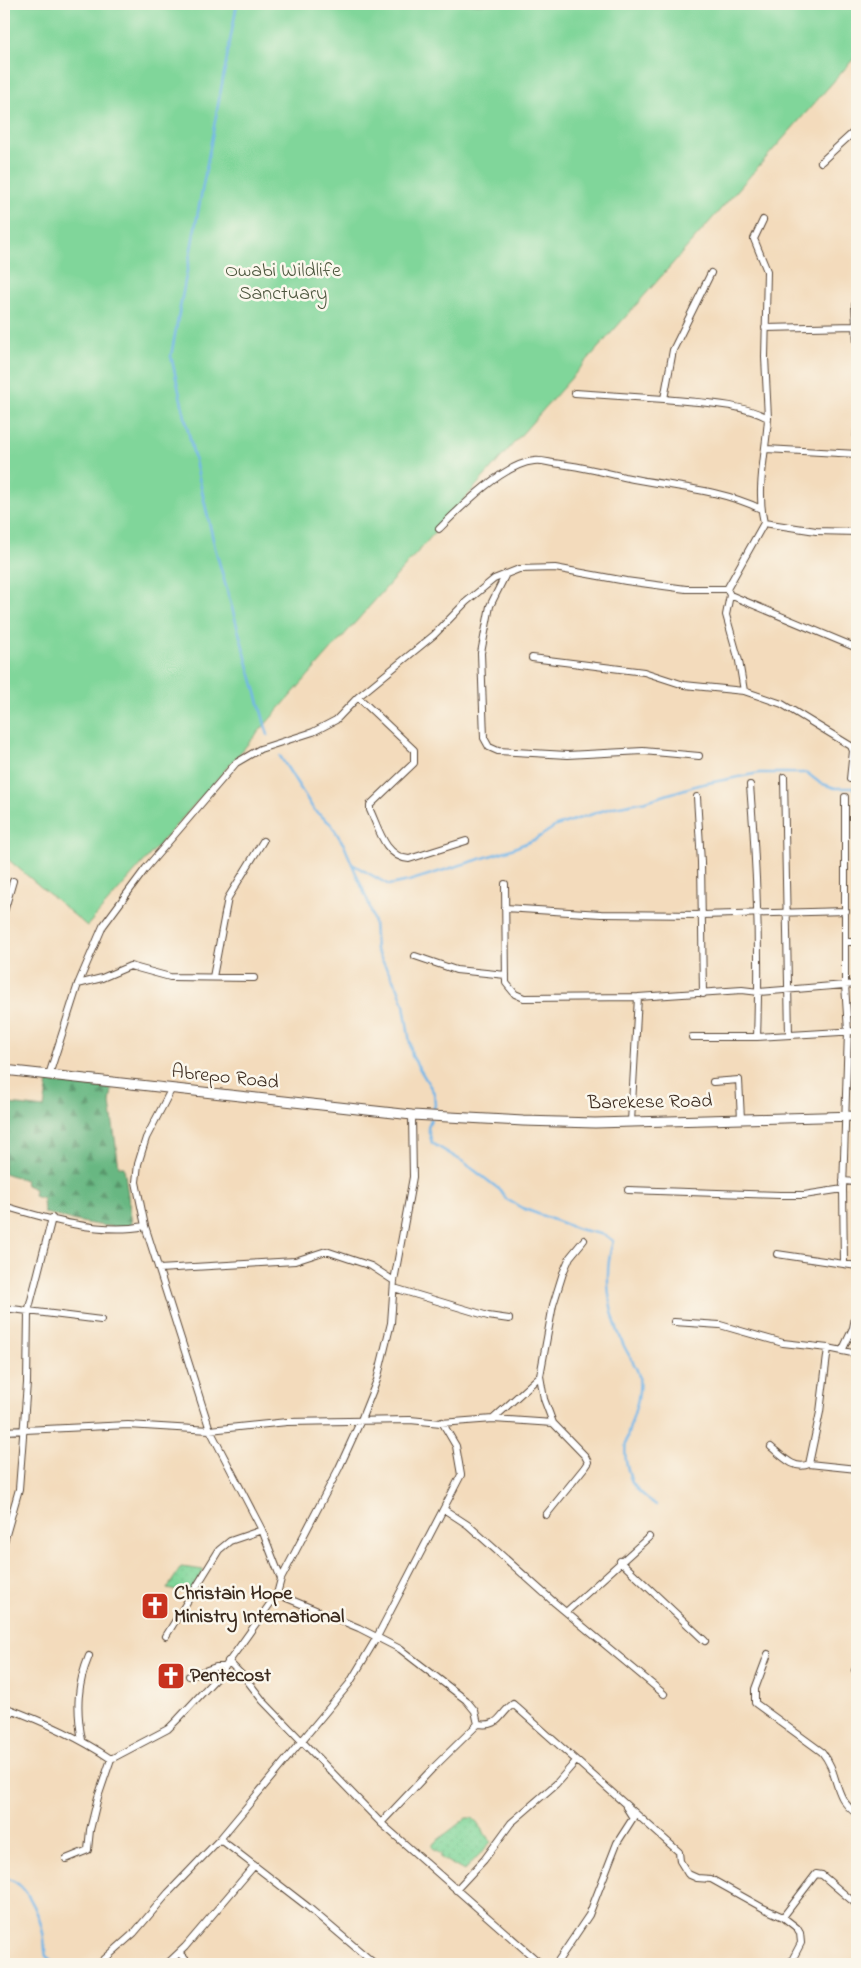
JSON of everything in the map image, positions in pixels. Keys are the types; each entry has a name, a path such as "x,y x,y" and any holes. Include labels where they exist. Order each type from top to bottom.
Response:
{"main road":[{"name":"Abrepo Road","path":"4,1070 171,1090 412,1115 443,1116"},
{"name":"Barekese Road","path":"443,1116 522,1121 631,1122 857,1116"}],"street":[{"path":"821,162 857,129"},
{"path":"744,691 740,661 726,615 728,592 764,523 761,509 762,467 766,449 768,418 765,328 767,271 754,239 763,220"},
{"path":"664,400 673,350 711,273"},
{"path":"855,305 857,344"},
{"path":"765,328 855,326"},
{"path":"575,393 734,406 756,412 768,418"},
{"path":"766,449 856,454 857,429"},
{"path":"439,529 486,485 513,469 534,461 587,467 626,477 685,486 722,495 761,509"},
{"path":"764,523 816,531 857,532"},
{"path":"49,1075 78,984 103,926 125,894 236,763 260,749 313,732 336,720 358,697 434,635 466,602 494,579 519,569 555,568 626,581 686,589 728,592 857,648"},
{"path":"506,574 490,606 481,653 484,738 489,747 498,751 567,755 643,751 699,756"},
{"path":"532,658 644,672 684,685 744,691 782,704 851,746 853,751 850,780"},
{"path":"358,697 414,750 416,755 414,763 370,805 370,810 388,849 395,856 409,859 466,841"},
{"path":"784,777 790,1035"},
{"path":"750,785 756,859 759,992 757,1037"},
{"path":"697,796 703,994"},
{"path":"844,1263 843,1181 848,1031 845,984 847,942 845,797"},
{"path":"213,977 228,898 263,841"},
{"path":"4,912 13,881"},
{"path":"505,884 506,983 515,994 524,998 638,997 742,990 759,992 857,984"},
{"path":"505,908 601,914 702,915 846,911"},
{"path":"847,942 857,942"},
{"path":"415,956 456,970 506,975"},
{"path":"78,984 102,978 130,966 170,977 254,978"},
{"path":"631,1122 638,997"},
{"path":"692,1037 757,1037 857,1031"},
{"path":"713,1082 739,1080 741,1119"},
{"path":"171,1090 146,1138 138,1164 136,1182 145,1226 210,1430 262,1530 281,1578"},
{"path":"66,1859 88,1850 90,1830 98,1797 112,1759 168,1729 226,1664 277,1594 281,1578 361,1420 377,1380 391,1323 394,1284 413,1177 412,1115"},
{"path":"843,1181 857,1182"},
{"path":"628,1190 804,1195 843,1189"},
{"path":"4,1206 107,1230 126,1230 145,1226"},
{"path":"4,1542 19,1489 27,1383 28,1312 52,1218"},
{"path":"546,1515 588,1462 553,1423 544,1399 540,1376 553,1305 562,1273 570,1257 584,1240"},
{"path":"159,1270 295,1261 326,1250 371,1266 394,1284 488,1316 509,1319"},
{"path":"777,1254 857,1266"},
{"path":"842,1350 853,1328 857,1307"},
{"path":"4,1308 101,1320"},
{"path":"674,1322 720,1325 783,1343 842,1350 857,1354"},
{"path":"809,1464 820,1412 828,1348"},
{"path":"493,1419 540,1376"},
{"path":"4,1431 24,1428 128,1425 210,1430 287,1422 361,1420 442,1422 493,1419 553,1423"},
{"path":"100,1964 134,1933 168,1893 220,1839 303,1742 349,1684 377,1637 445,1510 461,1475 456,1446 442,1422"},
{"path":"771,1447 797,1466 804,1467 809,1464 857,1469"},
{"path":"445,1510 468,1525 566,1612 664,1694"},
{"path":"166,1636 219,1550 230,1541 262,1530"},
{"path":"566,1612 620,1561 649,1537"},
{"path":"620,1561 705,1641"},
{"path":"277,1594 377,1637 400,1649 466,1700 475,1711 478,1724"},
{"path":"768,1654 755,1689 755,1703 822,1752 830,1762 836,1775 838,1795 857,1814"},
{"path":"82,1740 77,1703 80,1681 89,1656"},
{"path":"189,1676 226,1664"},
{"path":"226,1664 246,1679 262,1702 382,1823 541,1964"},
{"path":"382,1823 432,1769 478,1724 489,1725 496,1722 512,1704 624,1801 679,1852 680,1861 688,1874 697,1878 708,1878 762,1908 783,1917 797,1928 802,1938 790,1964"},
{"path":"4,1707 46,1722 82,1740 112,1759"},
{"path":"4,1722 12,1710"},
{"path":"456,1890 484,1860 510,1823 556,1784 576,1761"},
{"path":"556,1964 589,1915 617,1843 633,1818 624,1801"},
{"path":"220,1839 308,1907 375,1964"},
{"path":"168,1964 254,1866"},
{"path":"783,1917 816,1874 822,1875 857,1905"},
{"path":"179,1953 190,1964"}],"green space":[{"name":"Owabi Wildlife Sanctuary","path":"4,4 857,4 857,55 87,926 4,856"},
{"path":"48,1082 112,1089 110,1103 119,1167 124,1167 132,1224 123,1226 101,1225 44,1213 43,1199 34,1196 35,1189 26,1185 25,1180 4,1173 4,1116 7,1116 9,1104 44,1108"},
{"path":"181,1567 204,1570 188,1593 167,1589"},
{"path":"466,1818 473,1818 491,1842 464,1871 441,1858 441,1854 432,1847 434,1843"}],"waterway":[{"path":"237,4 171,356 215,548 268,735"},
{"path":"280,756 314,810 331,824 344,845 369,904 374,923 376,950 398,988 404,1005 412,1056 434,1093 435,1105 432,1114"},
{"path":"352,864 389,885 409,881 509,850 536,839 556,826 614,807 646,801 698,785 759,773 807,773 820,783 835,788 857,788"},
{"path":"431,1119 428,1128 432,1143 465,1163 500,1190 506,1199 522,1208 578,1229 605,1235 613,1241 608,1268 611,1308 619,1333 639,1377 639,1390 628,1434 625,1457 632,1483 640,1493 656,1505"},
{"path":"4,1878 12,1880 19,1885 30,1899 41,1925 46,1956 56,1964"}],"place":[{"name":"Christain Hope Ministry International","path":"155,1606"},
{"name":"Pentecost","path":"171,1676"}]}
